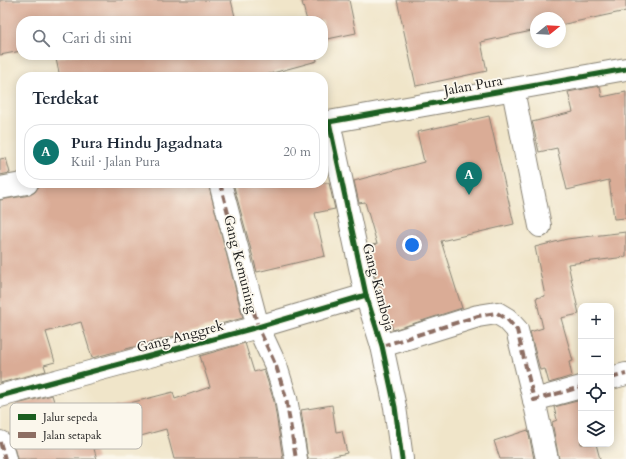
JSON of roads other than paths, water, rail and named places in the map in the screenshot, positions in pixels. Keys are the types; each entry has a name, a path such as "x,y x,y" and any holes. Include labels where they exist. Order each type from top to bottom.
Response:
{"street":[{"name":"Jalan Pura","path":"328,123 626,69"},
{"path":"513,90 540,226"},
{"name":"Gang Kamboja","path":"328,132 366,295 382,346 395,407 402,459"},
{"path":"0,188 16,185"},
{"name":"Gang Kemuning","path":"221,188 258,327 276,366 286,398 296,459"},
{"name":"Gang Anggrek","path":"0,396 258,327 366,295"},
{"path":"382,346 478,316 496,312 507,319 517,330 547,459"},
{"path":"614,377 626,374"},
{"path":"534,400 578,388"},
{"path":"0,442 5,459"}],"place":[{"name":"Pura Hindu Jagadnata","path":"469,195"}]}
